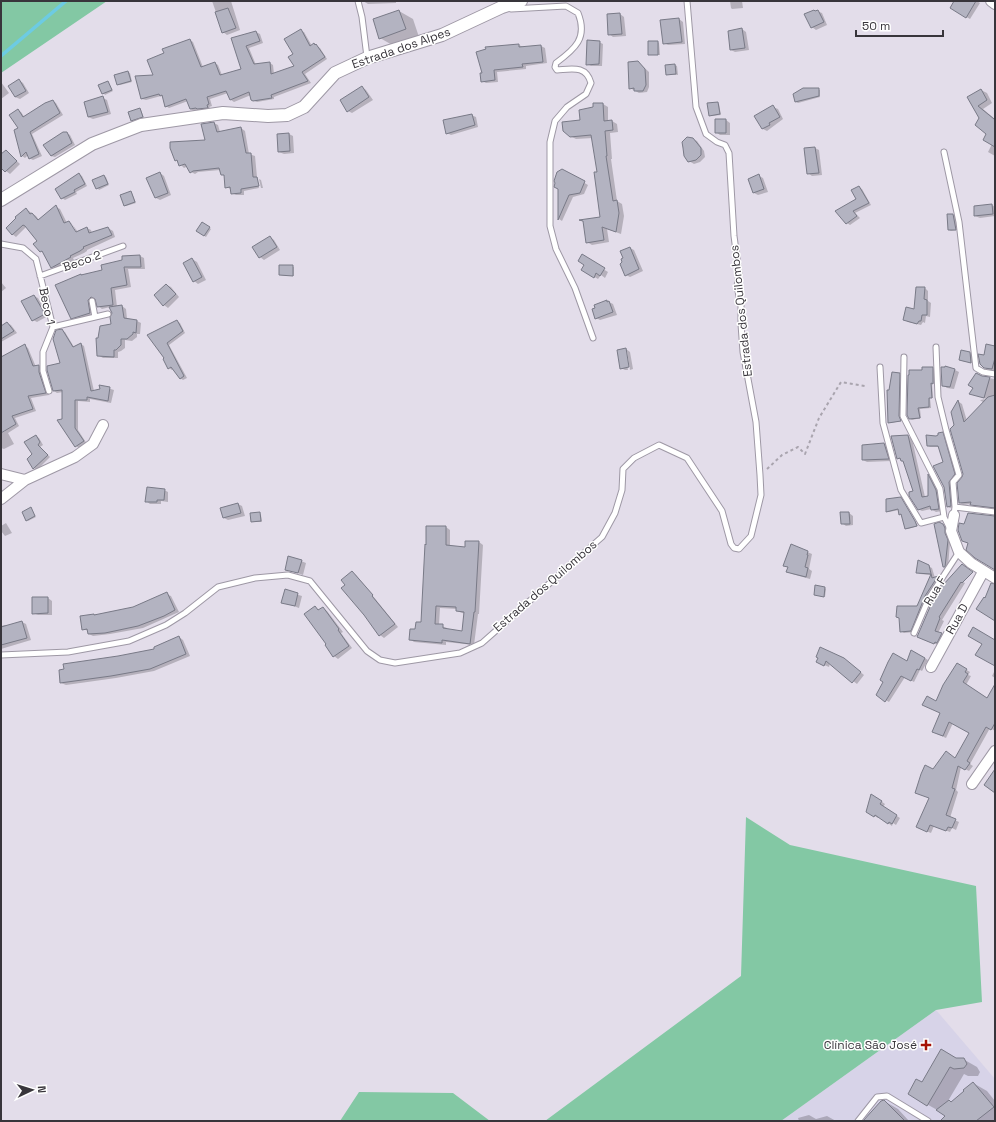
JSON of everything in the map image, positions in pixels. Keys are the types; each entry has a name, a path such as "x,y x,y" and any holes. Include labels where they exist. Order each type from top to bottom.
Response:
{"street":[{"name":"Estrada dos Alpes","path":"1,200 92,144 141,126 223,114 268,116 287,115 304,107 336,73 368,58 442,35 502,7 521,1"},
{"path":"991,1 995,4"},
{"path":"1,500 25,480 75,457 93,444 103,425"},
{"path":"1,474 25,480"},
{"path":"951,513 951,531 959,552 983,572 995,578"},
{"name":"Rua D","path":"931,667 983,572"},
{"path":"972,784 995,751"}],"lane":[{"path":"358,1 368,58"},
{"name":"Estrada dos Quilombos","path":"1,655 68,652 129,641 166,625 185,613 218,587 255,578 288,575 310,581 367,651 380,660 395,663 460,653 482,643 602,537 615,513 622,490 623,469 634,458 658,445 687,458 722,511 731,544 734,548 739,549 751,536 761,495 756,422 743,352 741,306 737,286 739,273 734,236 729,153 725,145 717,142 706,134 696,107 687,1"},
{"path":"502,7 510,9 566,6 578,13 582,23 579,42 556,64 555,67 557,70 573,68 586,72 591,82 586,94 567,106 555,121 550,142 550,226 556,249 575,288 593,338"},
{"path":"944,152 959,222 976,368 983,372 995,374"},
{"name":"Beco 1","path":"1,244 23,248 36,259 53,327 43,352 43,371 49,391"},
{"name":"Beco 2","path":"40,276 123,246"},
{"path":"92,301 95,317"},
{"path":"53,327 108,314"},
{"path":"936,347 938,397 959,476 953,482 951,513"},
{"path":"904,357 903,416 951,513"},
{"path":"880,367 883,423 901,490 921,523 951,513 995,512"},
{"name":"Rua F","path":"914,633 929,598 959,552"},
{"path":"858,1121 877,1097 887,1096 928,1121"}],"path":[{"path":"760,475 782,455 798,447 805,454 819,418 840,382 866,386"}],"shaded area":[{"name":"Clínica São José","path":"936,1010 995,1079 995,1121 781,1121"}],"green space":[{"path":"1,1 107,1 1,73"},
{"path":"746,817 790,845 976,886 982,1002 936,1010 781,1121 545,1121 741,976"},
{"path":"359,1092 453,1093 490,1121 340,1121"}],"building":[{"path":"954,1 976,1 966,18 950,8"},
{"path":"228,8 236,28 222,33 215,12"},
{"path":"399,10 406,29 379,39 373,19"},
{"path":"818,10 824,22 811,28 804,14"},
{"path":"620,13 622,34 608,35 607,14"},
{"path":"679,18 682,42 663,44 660,20"},
{"path":"742,28 745,48 730,50 728,31"},
{"path":"301,29 310,46 314,43 315,45 316,44 325,57 302,72 308,81 271,95 272,98 253,101 251,100 249,92 230,100 226,91 207,97 209,104 207,105 208,108 197,109 190,109 186,99 165,107 162,95 160,96 159,94 141,99 135,76 153,75 147,60 164,53 162,49 190,39 201,67 215,62 220,75 241,69 231,38 256,31 260,41 246,46 254,64 270,62 271,74 294,66 288,57 293,54 284,39"},
{"path":"587,40 600,41 599,64 586,65"},
{"path":"648,41 658,41 658,55 648,55"},
{"path":"519,44 519,47 541,45 543,62 522,64 523,67 494,70 495,80 481,82 480,73 482,73 476,52 486,49 485,47"},
{"path":"638,61 645,69 646,85 643,91 634,91 634,88 629,89 628,62"},
{"path":"675,64 676,74 666,75 665,65"},
{"path":"128,71 131,81 117,85 114,75"},
{"path":"19,79 26,91 15,97 8,86"},
{"path":"108,81 112,90 102,94 98,85"},
{"path":"362,86 369,97 347,112 340,100"},
{"path":"803,88 819,88 819,96 795,102 793,94"},
{"path":"981,89 987,100 978,106 994,119 995,118 995,147 983,140 986,134 975,125 979,118 967,97"},
{"path":"103,96 108,112 88,117 84,102"},
{"path":"53,100 60,113 30,132 39,154 29,159 26,152 21,157 14,130 18,128 9,115 18,109 23,117 45,103"},
{"path":"718,102 720,114 709,116 707,103"},
{"path":"593,103 603,103 604,121 612,120 613,130 605,131 606,156 613,201 617,200 619,213 616,232 602,227 604,240 586,243 583,221 579,220 600,217 594,172 597,172 591,135 570,137 563,131 562,122 580,120 579,110 593,107"},
{"path":"773,105 780,117 762,129 754,116"},
{"path":"140,108 143,117 131,121 128,112"},
{"path":"472,114 475,125 446,134 443,120"},
{"path":"715,119 726,119 726,133 715,133"},
{"path":"214,122 217,132 241,127 246,153 251,153 253,177 257,177 259,186 241,189 241,193 231,194 230,187 225,188 224,175 221,175 219,168 193,171 190,173 185,164 179,166 177,160 175,161 170,148 170,142 205,140 201,124"},
{"path":"63,132 67,132 72,143 51,156 43,145"},
{"path":"289,133 290,151 278,152 277,134"},
{"path":"687,137 693,138 701,148 701,155 696,160 688,162 684,156 682,142"},
{"path":"815,147 819,173 807,174 804,148"},
{"path":"6,150 17,161 5,172 1,168 1,154"},
{"path":"562,169 585,181 580,193 569,195 558,220 558,189 554,187 554,181 557,172"},
{"path":"160,172 168,193 155,198 146,178"},
{"path":"79,173 85,184 74,190 75,192 61,199 55,189"},
{"path":"759,174 764,189 753,193 748,179"},
{"path":"104,175 108,184 96,189 92,180"},
{"path":"859,186 869,203 853,211 857,216 846,224 835,211 856,199 851,190"},
{"path":"131,191 135,202 124,206 120,195"},
{"path":"992,204 993,214 974,216 974,206"},
{"path":"56,205 64,223 69,221 76,232 87,227 89,233 108,227 112,235 83,247 84,248 80,251 70,256 71,257 51,268 42,251 40,252 33,244 37,241 25,226 23,225 12,235 6,228 16,218 15,217 26,208 30,214 32,213 38,220"},
{"path":"947,214 953,214 956,230 948,230"},
{"path":"202,222 210,227 204,236 196,231"},
{"path":"270,236 277,247 259,258 252,247"},
{"path":"630,247 639,269 625,276 620,264 622,262 621,259 623,258 620,251"},
{"path":"582,254 605,268 600,276 596,273 594,278 581,270 584,265 578,261"},
{"path":"140,255 141,267 124,267 127,285 111,288 113,305 97,307 95,299 91,297 88,300 90,313 71,319 55,285 81,274 102,270 101,265 122,260 122,256"},
{"path":"192,258 202,277 193,282 183,263"},
{"path":"279,265 293,265 293,276 279,275"},
{"path":"166,284 176,294 163,306 154,295"},
{"path":"916,287 925,287 924,299 927,300 927,315 922,315 921,321 917,324 903,320 906,307 914,309"},
{"path":"34,295 45,314 32,321 21,301"},
{"path":"607,300 607,302 609,301 613,312 595,319 592,309 595,308 594,305"},
{"path":"122,305 124,318 137,320 136,333 133,332 133,334 127,339 121,339 121,345 114,350 114,357 97,356 96,338 98,338 100,326 111,324 110,317 112,313 109,307"},
{"path":"177,320 183,331 167,343 184,376 180,379 171,367 168,369 163,359 164,358 147,335"},
{"path":"7,322 14,331 1,339 1,326"},
{"path":"62,329 73,347 81,343 91,391 100,389 99,385 110,387 108,401 87,397 87,400 75,400 75,428 84,441 75,447 57,420 62,419 62,390 53,391 47,370 47,366 60,363 53,339 56,330"},
{"path":"25,344 33,366 39,365 39,372 46,393 28,396 33,409 12,416 16,424 1,433 1,357"},
{"path":"986,344 995,346 995,358 992,369 984,368 980,364 978,354 984,355"},
{"path":"626,348 629,367 620,369 617,350"},
{"path":"961,350 970,352 971,363 959,360"},
{"path":"945,366 955,369 950,387 942,386 941,367"},
{"path":"922,367 933,367 933,384 931,383 932,398 929,398 929,407 918,408 920,418 909,419 907,415 909,370 922,370"},
{"path":"892,372 900,373 899,416 901,421 888,423 887,390 889,390"},
{"path":"976,373 982,376 990,377 984,398 969,394 973,388 968,385"},
{"path":"995,395 995,508 970,505 971,502 959,503 957,483 963,474 950,429 954,425 951,412 958,400 964,422 988,397"},
{"path":"943,432 955,474 949,482 951,506 947,507 944,487 933,466 943,462 938,446 927,446 926,435 936,436 938,433"},
{"path":"36,435 40,442 38,445 48,455 33,469 27,459 32,454 24,442"},
{"path":"908,435 922,497 928,496 928,474 936,490 939,509 931,510 930,506 918,510 909,496 909,492 913,491 903,461 901,461 900,458 897,459 891,436"},
{"path":"884,443 889,459 862,460 862,445"},
{"path":"147,487 165,489 164,500 157,500 157,502 145,502"},
{"path":"901,497 917,526 905,529 898,509 886,512 886,499"},
{"path":"238,503 241,513 223,518 220,508"},
{"path":"31,507 35,516 26,521 22,512"},
{"path":"260,512 261,521 251,522 250,513"},
{"path":"840,512 849,512 850,524 841,524"},
{"path":"968,513 995,516 995,570 975,558 966,550 968,543 962,541 958,530 959,523 964,524"},
{"path":"939,522 943,524 945,528 945,533 948,540 945,567 943,567 934,524"},
{"path":"426,526 446,526 446,545 465,547 465,541 479,541 475,612 470,644 442,640 442,643 409,640 410,629 415,629 416,622 421,622 425,544 426,545","holes":["436,606 456,607 456,611 464,612 462,631 443,628 443,624 435,624"]},
{"path":"791,544 808,551 805,567 808,568 806,577 786,572 788,567 783,566"},
{"path":"288,556 302,560 298,573 285,570"},
{"path":"918,560 929,565 932,578 938,576 925,596 911,631 900,632 899,618 896,617 897,606 917,606 931,574 916,573"},
{"path":"962,564 973,572 962,583 961,582 939,617 940,618 935,631 942,633 937,643 935,642 934,644 917,637 933,600 943,584"},
{"path":"352,571 395,624 379,636 364,615 341,588 345,585 341,580"},
{"path":"991,583 995,584 995,621 976,609 984,597 985,598"},
{"path":"815,585 825,587 824,597 814,595"},
{"path":"285,589 298,593 295,606 281,603"},
{"path":"167,592 175,610 164,616 138,626 105,633 88,634 87,629 82,630 80,616 94,615 133,607"},
{"path":"32,597 48,597 48,613 32,614"},
{"path":"315,606 318,610 323,607 349,646 333,657 325,645 326,644 304,614"},
{"path":"22,621 27,638 1,645 1,627"},
{"path":"973,627 995,640 995,666 975,655 982,644 968,636"},
{"path":"179,636 186,654 150,669 60,683 59,670 64,669 63,664 154,649 154,647"},
{"path":"820,647 844,658 861,672 852,683 826,661 824,666 816,662 818,658 816,657"},
{"path":"911,650 925,658 919,670 917,669 911,681 901,676 885,702 876,695 883,682 880,680 888,662 893,653 907,661"},
{"path":"957,663 967,669 965,672 968,674 963,682 987,698 995,684 995,723 991,730 986,727 967,761 970,763 965,770 958,766 952,788 955,789 946,815 956,819 952,828 948,827 946,831 930,825 927,832 916,827 929,798 915,793 921,774 925,765 933,769 946,751 955,758 969,733 949,722 943,736 932,732 940,713 922,705 927,696 936,701 943,685"},
{"path":"995,769 995,793 984,785"},
{"path":"871,794 882,801 880,804 897,815 892,824 889,822 888,824 875,815 874,817 866,812"},
{"path":"941,1049 956,1058 964,1058 967,1064 964,1068 954,1069 950,1067 927,1106 908,1094 916,1079 922,1082"},
{"path":"973,1082 994,1107 976,1121 940,1121 945,1116 936,1110 949,1100 951,1102"},
{"path":"884,1100 905,1121 863,1121 881,1101"}],"waterway":[{"path":"1,56 66,1"}],"place":[{"name":"Clínica São José","path":"926,1045"}]}
